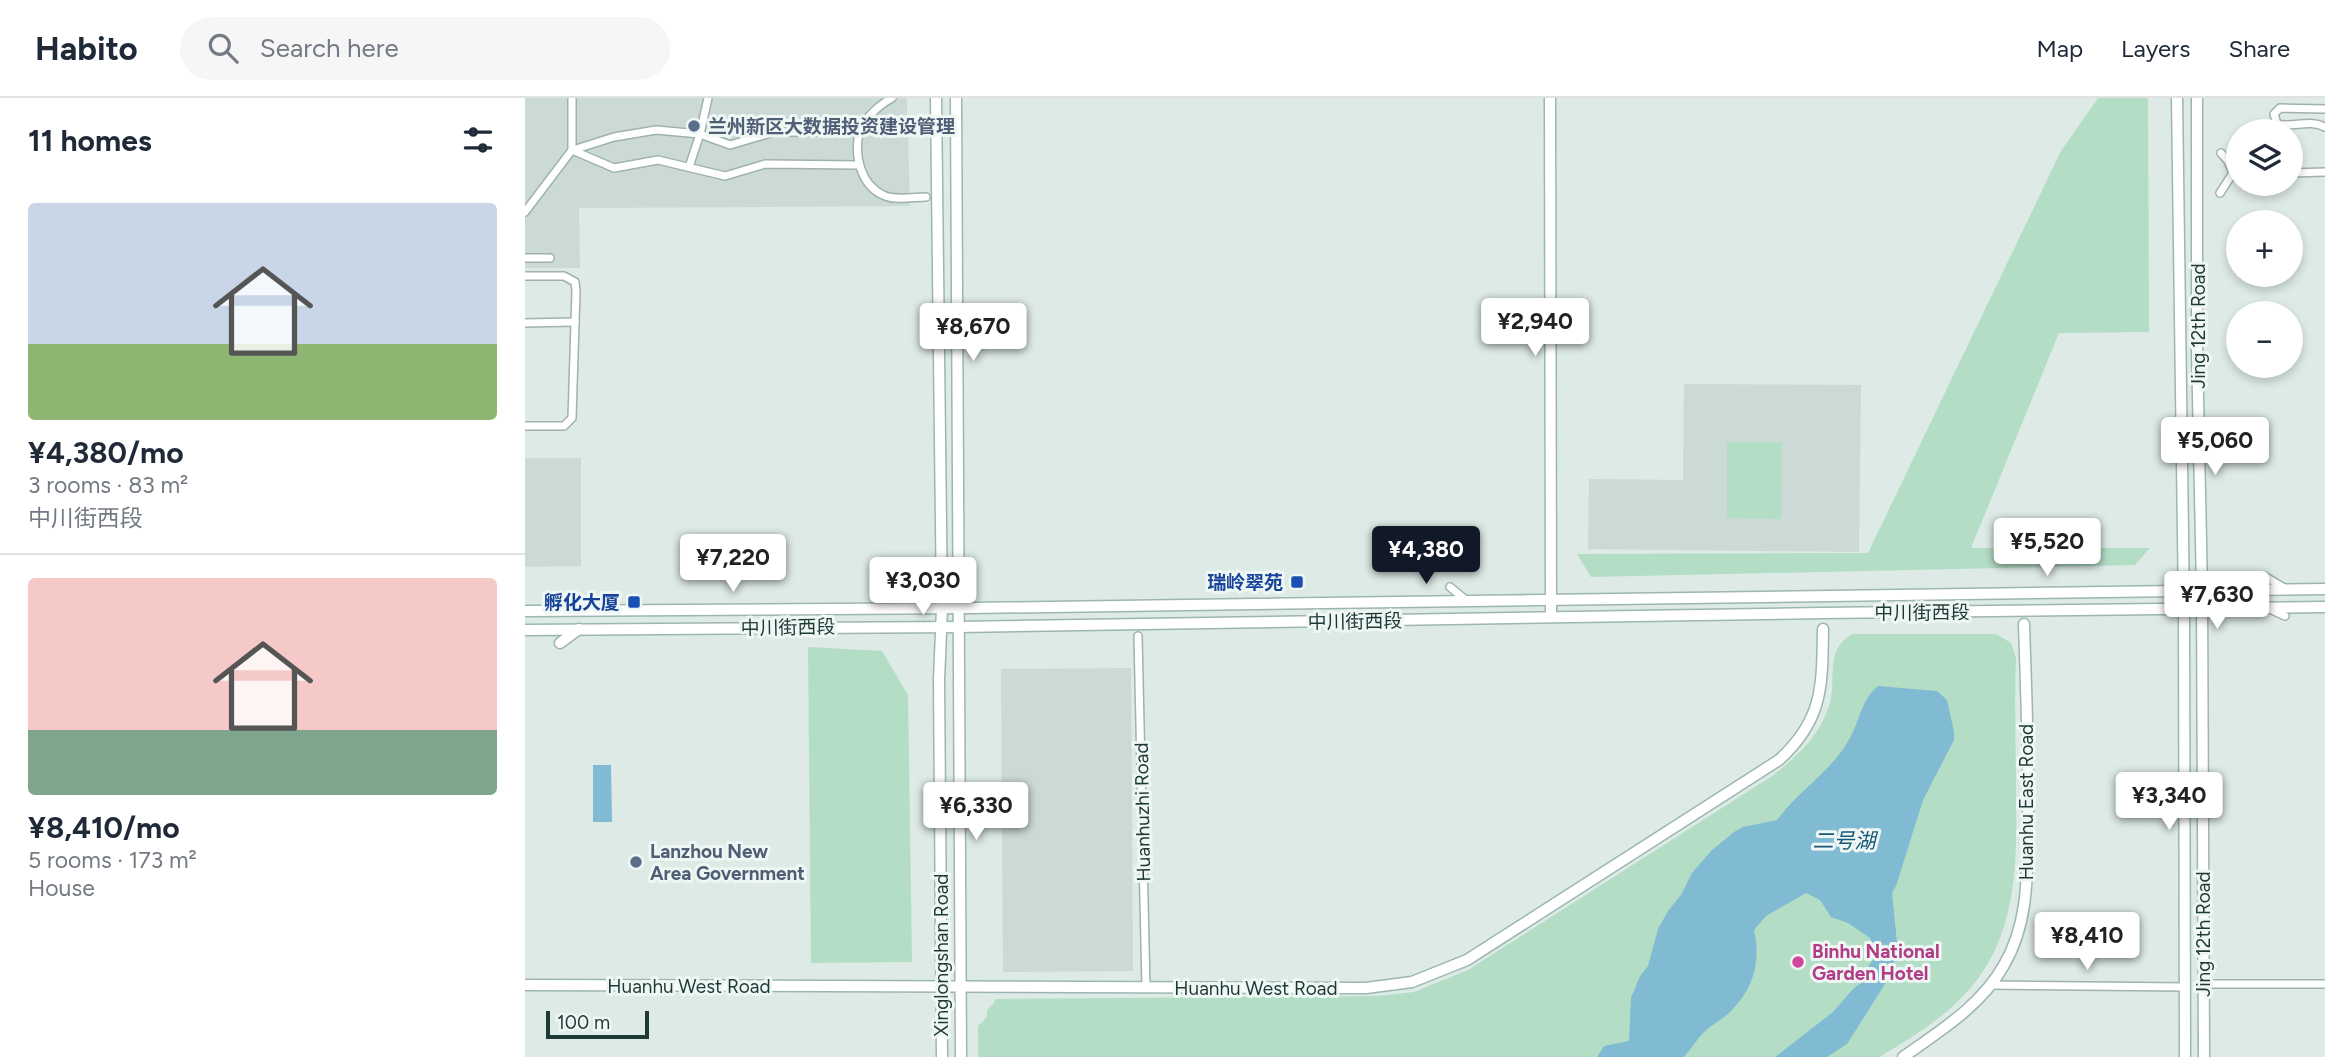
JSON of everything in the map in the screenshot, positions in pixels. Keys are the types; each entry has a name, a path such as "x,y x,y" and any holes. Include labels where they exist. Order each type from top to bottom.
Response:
{"main road":[{"name":"Xinglongshan Road","path":"936,98 942,608 939,680 942,1057"},
{"name":"Xinglongshan Road","path":"956,98 961,1057"},
{"path":"1550,98 1552,617"},
{"path":"2177,98 2184,608 2185,1057"},
{"name":"Jing 12th Road","path":"2197,98 2204,1057"},
{"name":"中川街西段","path":"525,611 958,608 2325,589"},
{"name":"中川街西段","path":"525,630 958,627 2325,607"},
{"path":"903,608 908,614 908,620 903,626"},
{"name":"Huanhu East Road","path":"1903,1057 1973,1005 2004,965 2018,931 2024,909 2029,791 2024,624"},
{"path":"560,643 579,629"},
{"name":"Huanhu West Road","path":"525,985 1380,988 1412,982 1467,960 1779,760 1804,733 1818,703 1823,629"}],"street":[{"path":"572,98 572,150"},
{"path":"689,167 701,134 708,98"},
{"path":"892,98 872,112 860,132 859,165 865,181 885,197 926,197"},
{"path":"2325,109 2280,108 2274,114 2277,124 2285,126 2312,123 2325,127"},
{"path":"525,212 572,150 614,137 656,130 701,134 730,145 774,132 860,132"},
{"path":"572,150 614,168 658,160 726,176 765,163 859,165"},
{"path":"2221,153 2226,159"},
{"path":"2303,173 2325,172"},
{"path":"2220,193 2226,186"},
{"path":"525,257 550,257"},
{"path":"525,276 564,276 575,282 571,421 564,426 525,426"},
{"path":"525,323 575,322"},
{"path":"2264,576 2287,590"},
{"path":"1450,587 1467,601"},
{"path":"2266,608 2285,616"},
{"name":"Huanhuzhi Road","path":"1138,636 1146,988"},
{"path":"2203,984 2325,984"},
{"path":"1990,985 2185,987"}],"shaded area":[{"path":"525,98 907,98 910,206 579,208 580,268 525,268"},
{"path":"1684,384 1861,385 1859,552 1588,549 1589,479 1683,480"},
{"path":"525,458 581,458 581,566 525,567"},
{"path":"1131,668 1133,971 1003,972 1001,669"}],"green space":[{"path":"2098,98 2148,98 2149,332 2059,333 1971,548 2150,548 2135,565 1591,577 1577,554 1868,553 2061,151"},
{"path":"1727,442 1782,442 1781,519 1727,518"},
{"path":"1852,634 1996,634 2011,643 2016,658 2016,847 2004,927 1994,952 1962,997 1933,1022 1880,1057 978,1057 978,1026 987,1017 987,1010 995,999 1378,996 1414,992 1468,970 1772,776 1789,762 1805,747 1823,720 1831,699 1837,650"},
{"path":"808,647 882,651 908,695 912,962 811,963"}],"water":[{"name":"二号湖","path":"1878,686 1937,691 1947,700 1954,740 1923,800 1892,893 1898,952 1885,984 1847,1044 1827,1057 1775,1057 1833,1012 1853,989 1865,980 1868,967 1877,954 1870,938 1848,923 1831,917 1820,900 1806,893 1766,916 1754,930 1756,963 1745,993 1731,1011 1705,1031 1684,1057 1597,1057 1604,1046 1629,1041 1631,998 1640,976 1648,966 1658,929 1692,873 1711,851 1734,832 1743,827 1777,820 1843,750 1864,704"},
{"path":"593,765 611,765 612,822 593,822"}],"place":[{"name":"兰州新区大数据投资建设管理","path":"694,126"},
{"name":"瑞岭翠苑","path":"1297,582"},
{"name":"孵化大厦","path":"634,602"},
{"name":"Lanzhou New Area Government","path":"636,862"},
{"name":"Binhu National Garden Hotel","path":"1798,962"}]}
